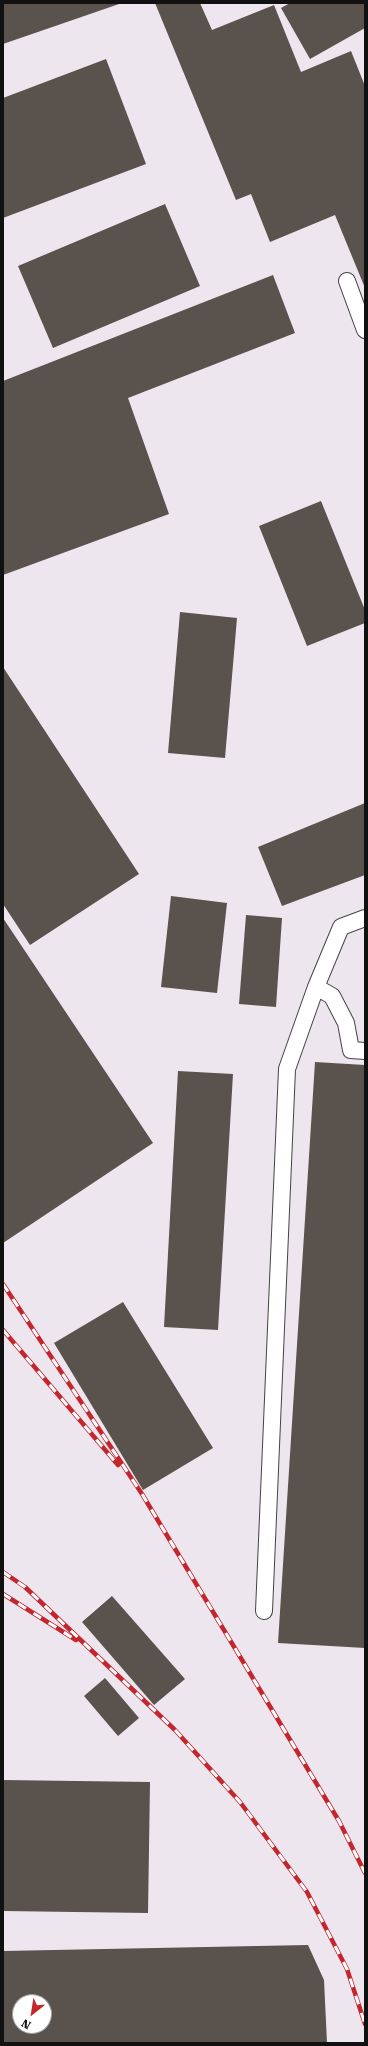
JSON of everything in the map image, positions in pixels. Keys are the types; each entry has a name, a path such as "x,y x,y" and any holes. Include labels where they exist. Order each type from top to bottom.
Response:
{"lane":[{"path":"347,281 365,330"},
{"path":"264,1611 287,1069 316,987 341,927 365,918"},
{"path":"316,987 332,996 346,1023 351,1050 365,1051"}],"shaded area":[{"path":"3,3 365,3 365,2043 3,2043"}],"building":[{"path":"3,3 122,3 3,44"},
{"path":"155,3 200,3 212,30 274,5 301,72 351,51 365,86 365,288 335,215 270,242 251,194 236,200"},
{"path":"290,3 365,3 365,28 310,59 281,8"},
{"path":"106,59 146,164 3,218 3,98"},
{"path":"165,204 200,286 53,348 18,266"},
{"path":"273,275 295,333 128,398 169,514 3,575 3,381"},
{"path":"321,501 365,610 365,623 307,646 259,526"},
{"path":"180,612 237,618 225,758 168,753"},
{"path":"3,667 139,874 30,945 3,904"},
{"path":"365,803 365,875 282,906 258,847"},
{"path":"171,896 227,903 217,993 161,987"},
{"path":"246,915 282,918 276,1007 239,1004"},
{"path":"3,918 153,1143 3,1243"},
{"path":"315,1062 365,1065 365,1648 278,1643"},
{"path":"178,1071 233,1074 218,1330 164,1327"},
{"path":"123,1302 213,1448 143,1490 54,1343"},
{"path":"112,1596 185,1679 154,1705 82,1622"},
{"path":"105,1678 139,1718 118,1736 84,1696"},
{"path":"3,1780 150,1782 148,1913 3,1911"},
{"path":"308,1945 324,1980 327,2043 3,2043 3,1951"}],"railway":[{"path":"3,1284 142,1494 339,1821 365,1873"},
{"path":"3,1330 118,1465"},
{"path":"3,1572 25,1587 175,1730 240,1802 307,1892 347,1969 365,2024"},
{"path":"3,1594 76,1640"}]}
